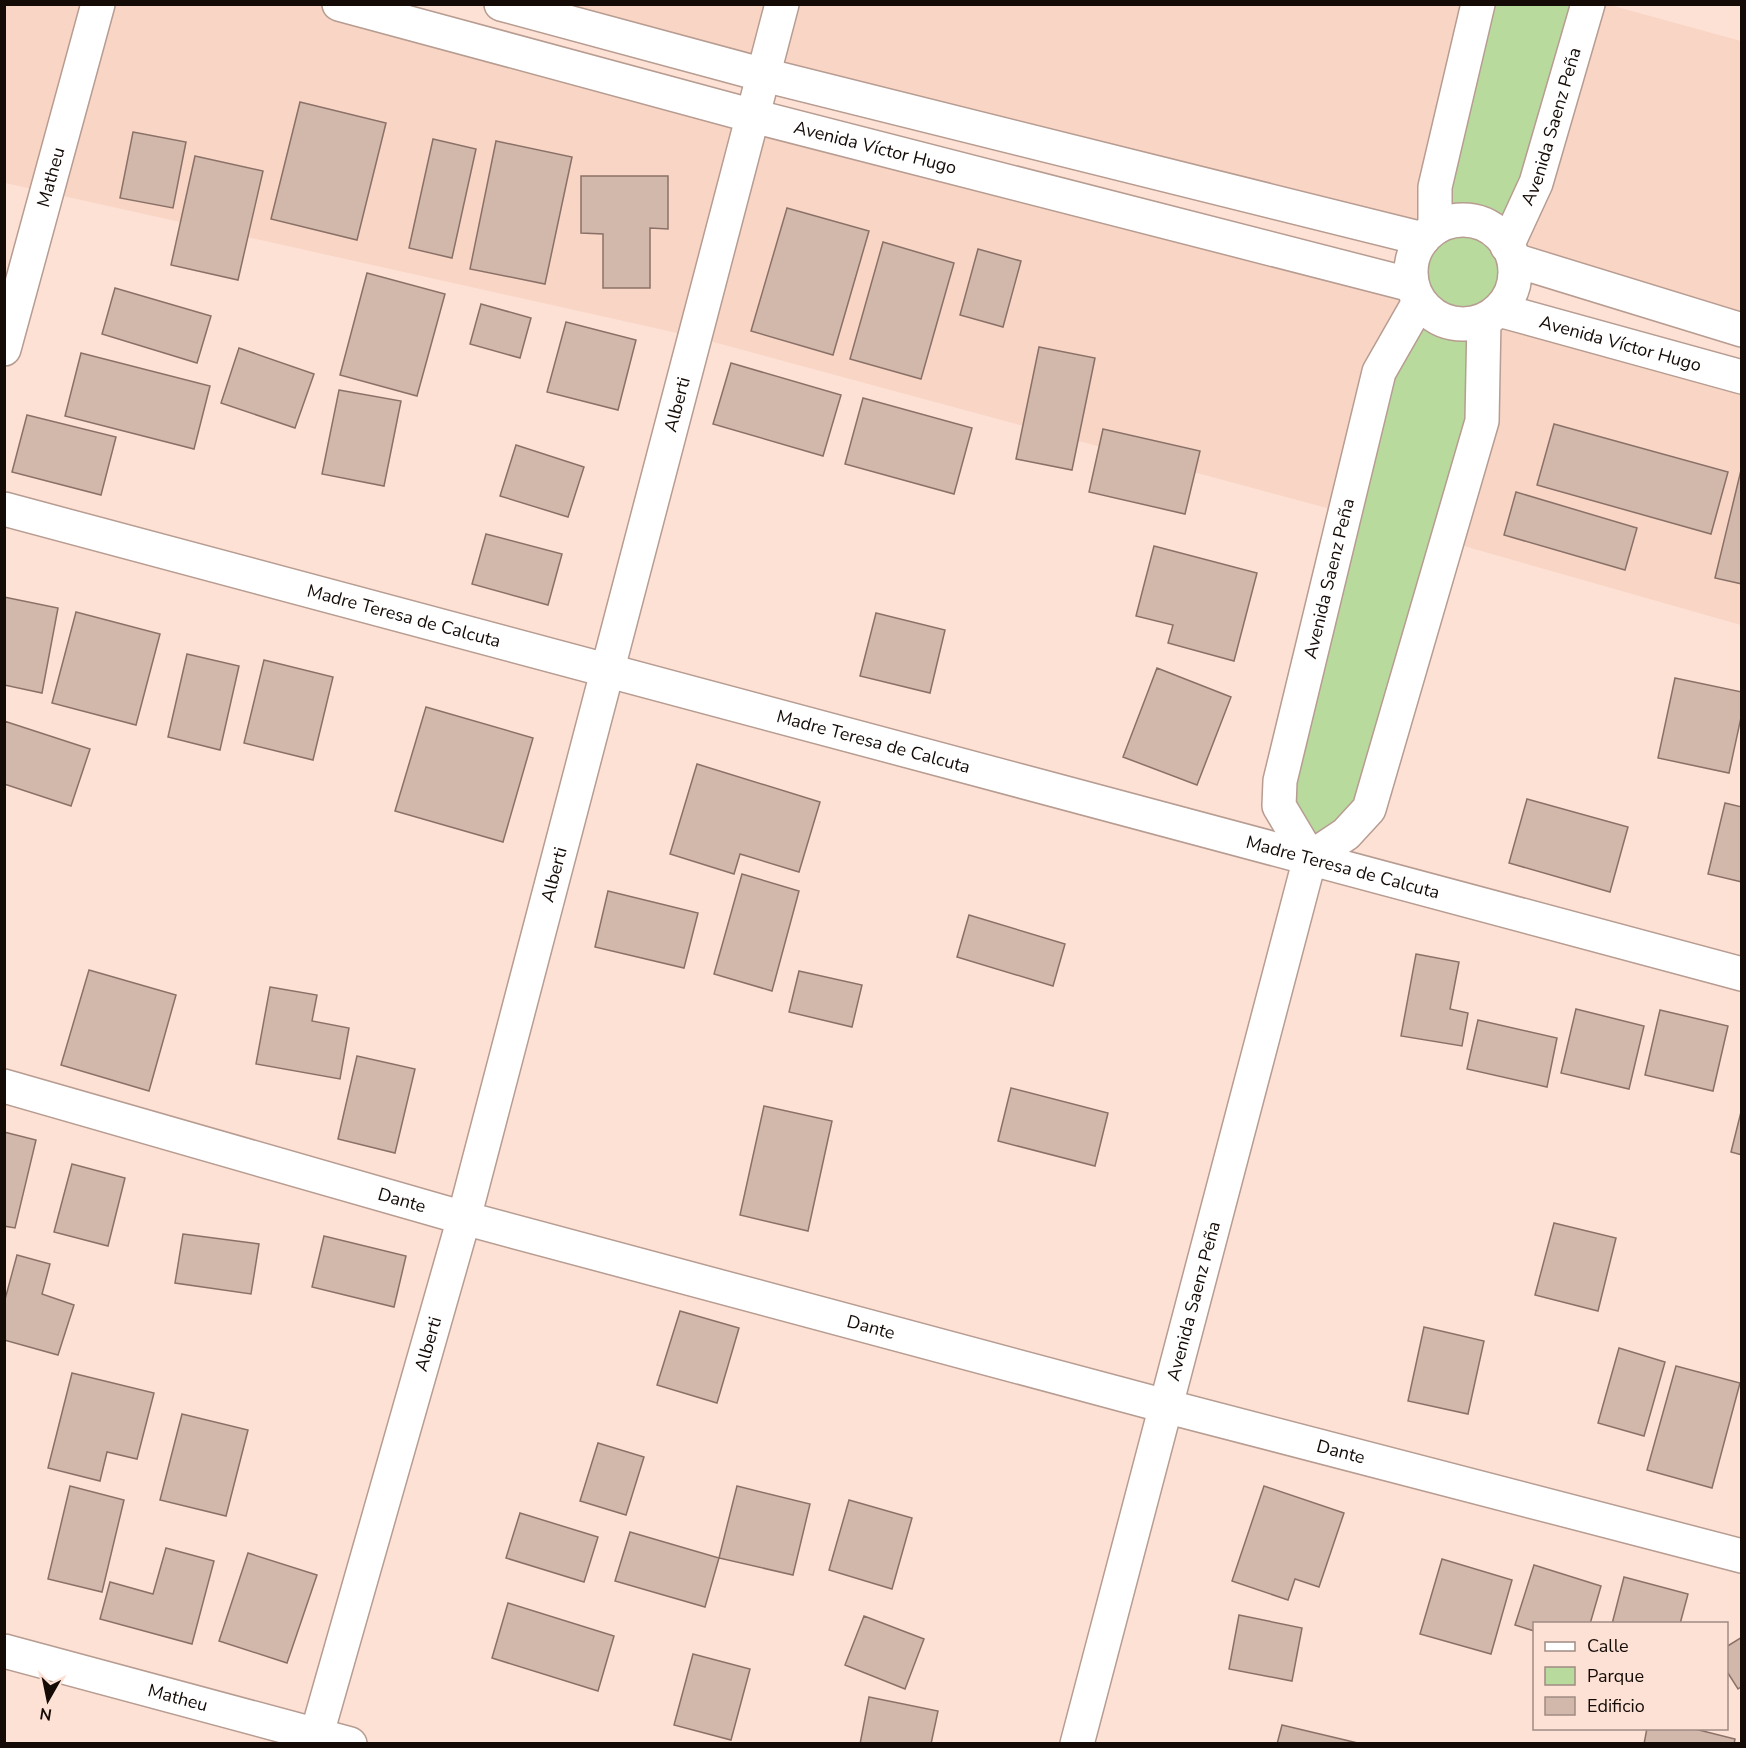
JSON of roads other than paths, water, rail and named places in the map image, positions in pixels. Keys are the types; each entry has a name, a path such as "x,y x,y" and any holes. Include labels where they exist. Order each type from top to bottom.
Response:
{"street":[{"name":"Matheu","path":"4,349 98,4"},
{"name":"Avenida Víctor Hugo","path":"339,4 1416,293 1432,314 1448,323 1466,324 1491,315 1742,376"},
{"path":"501,4 764,75 1429,233"},
{"name":"Alberti","path":"315,1739 464,1218 782,4"},
{"path":"1429,233 1434,186 1478,4"},
{"name":"Avenida Saenz Peña","path":"1510,253 1536,183 1588,4"},
{"path":"1310,858 1346,834 1369,809 1482,421 1491,315 1510,295 1515,278 1510,253 1496,233 1482,224 1458,221 1429,233 1414,253 1410,268 1416,293"},
{"path":"1510,253 1742,330"},
{"name":"Avenida Saenz Peña","path":"1077,1743 1310,858 1279,806 1280,782 1379,372 1416,293"},
{"name":"Madre Teresa de Calcuta","path":"4,509 1742,974"},
{"name":"Dante","path":"4,1086 464,1218 1165,1407 1742,1556"},
{"name":"Matheu","path":"4,1651 315,1739 350,1743"}]}
